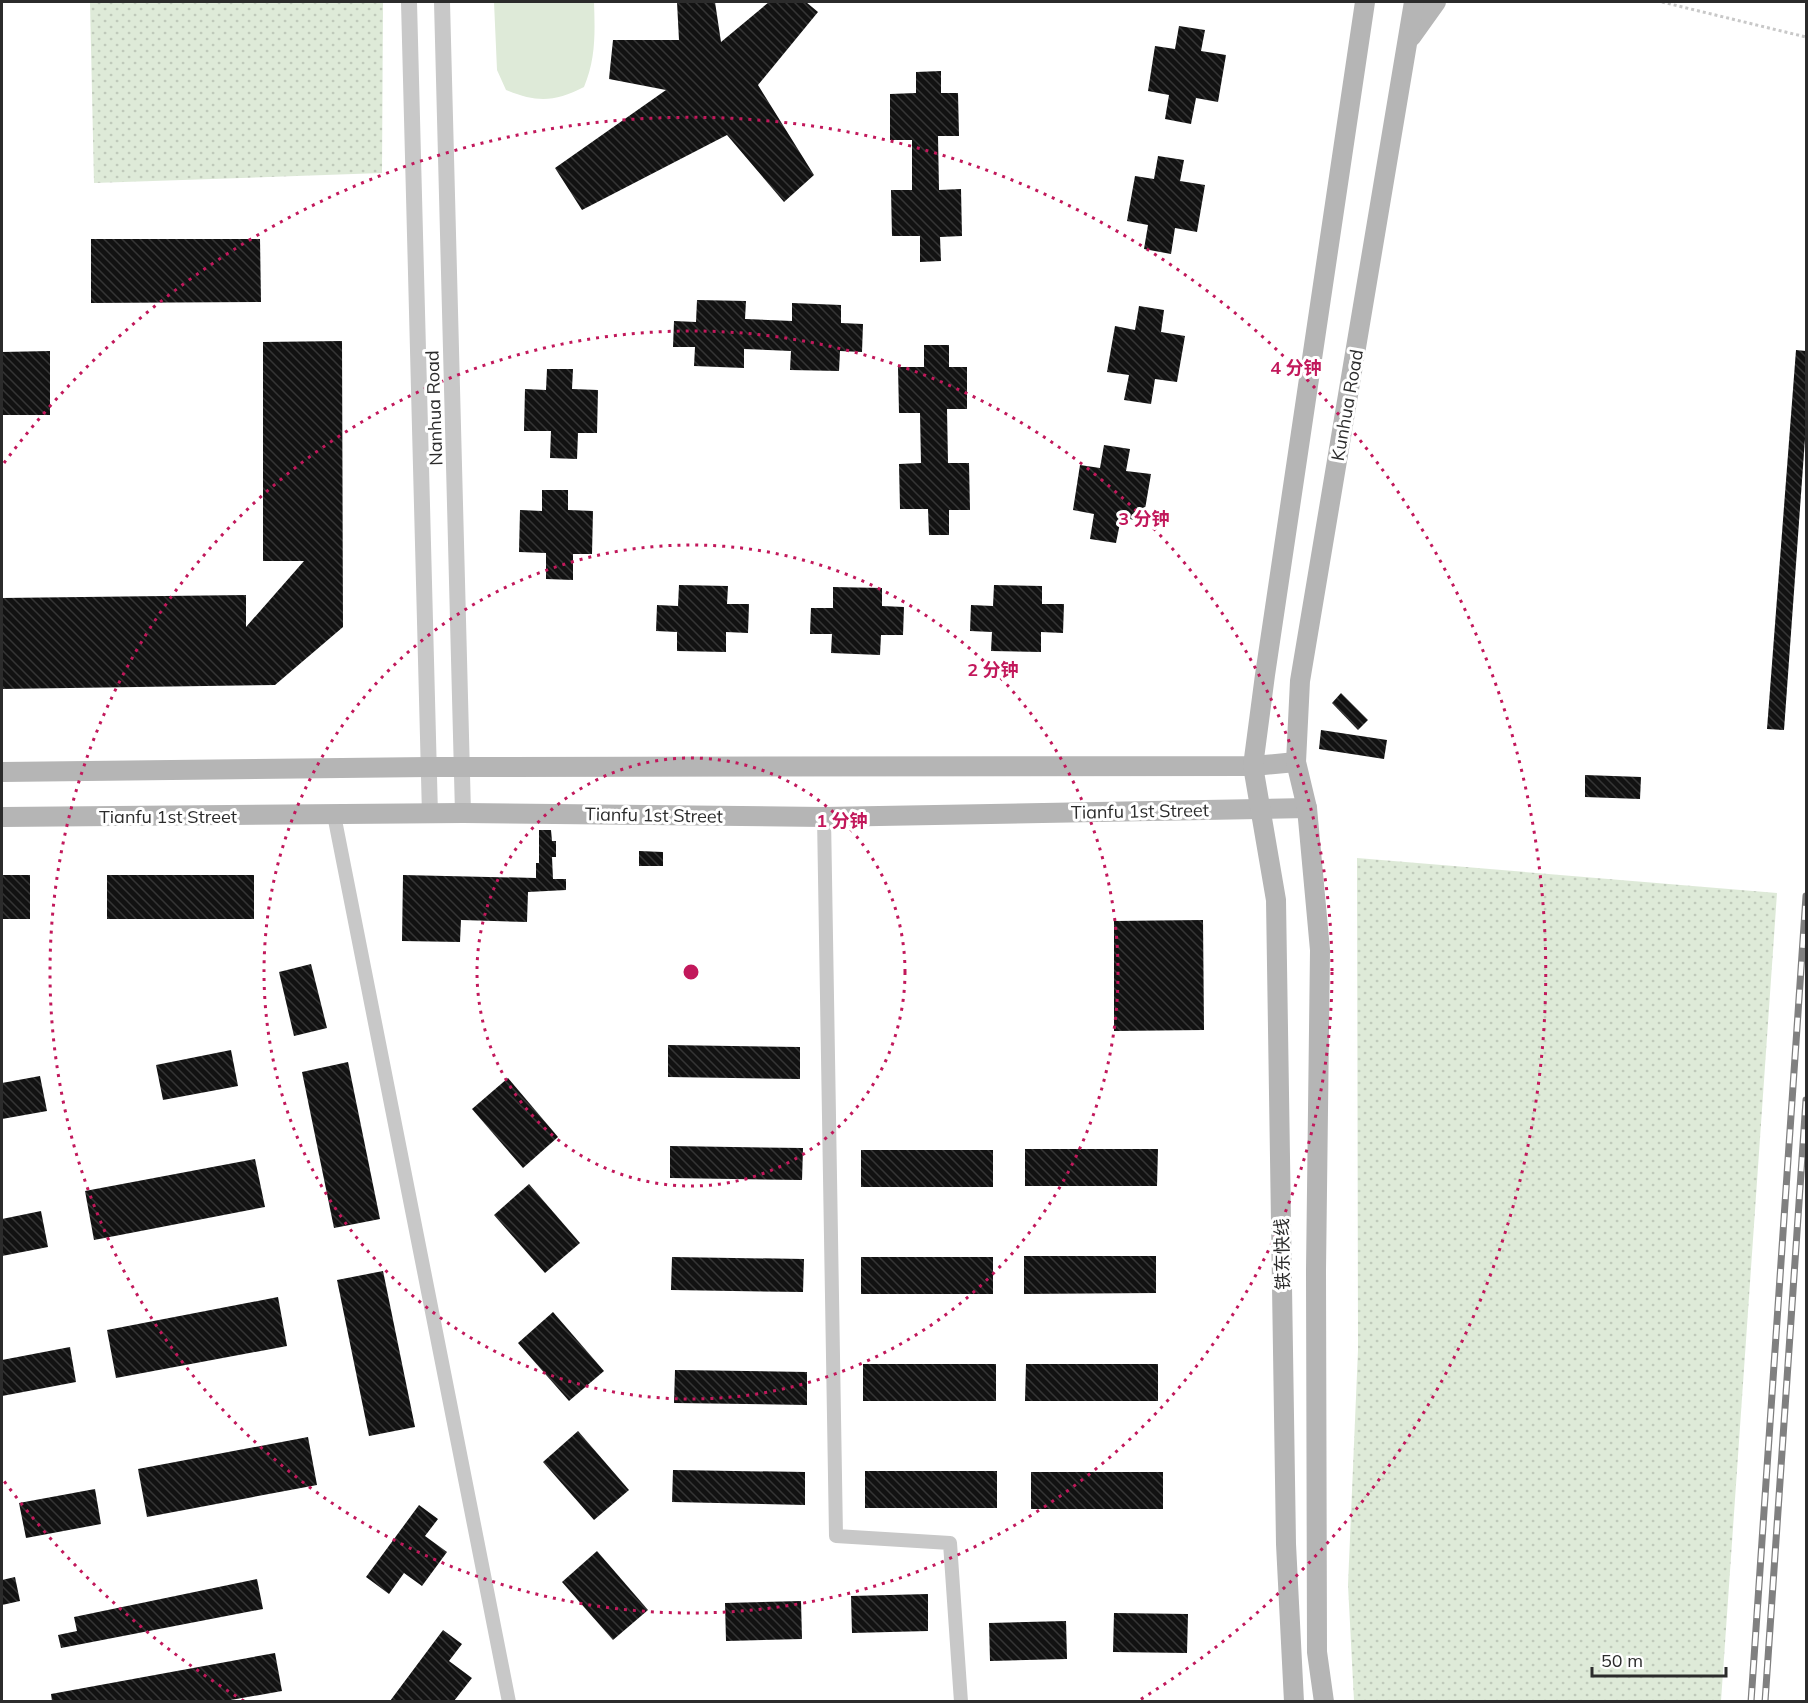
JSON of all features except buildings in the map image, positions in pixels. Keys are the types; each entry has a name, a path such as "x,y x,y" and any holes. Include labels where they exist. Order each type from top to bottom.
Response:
{"main road":[{"path":"1260,808 1254,766 1265,675 1365,2"},
{"name":"Kunhua Road","path":"1307,808 1296,762 1300,681 1414,2"},
{"path":"1408,42 1436,2"},
{"path":"2,772 429,767 1254,766 1296,762"},
{"name":"铁东快线","path":"1260,808 1276,900 1286,1544 1294,1701"},
{"name":"Tianfu 1st Street","path":"2,817 464,813 824,817 1307,808"},
{"name":"铁东快线","path":"1307,808 1320,950 1316,1270 1317,1652 1324,1701"}],"street":[{"path":"410,2 430,814"},
{"name":"Nanhua Road","path":"442,2 464,813"},
{"path":"334,815 509,1701"},
{"path":"824,817 836,1536 950,1543 961,1701"}],"path":[{"path":"1662,2 1806,37"}],"green space":[{"path":"90,2 383,2 382,173 94,183"},
{"path":"494,2 594,2 593,56 584,87 564,96 546,99 527,97 506,90 497,70"},
{"path":"1357,858 1777,893 1721,1701 1354,1701 1348,1585 1358,1350"}],"railway":[{"path":"1751,1702 1806,896"},
{"path":"1765,1702 1806,1100"}]}
